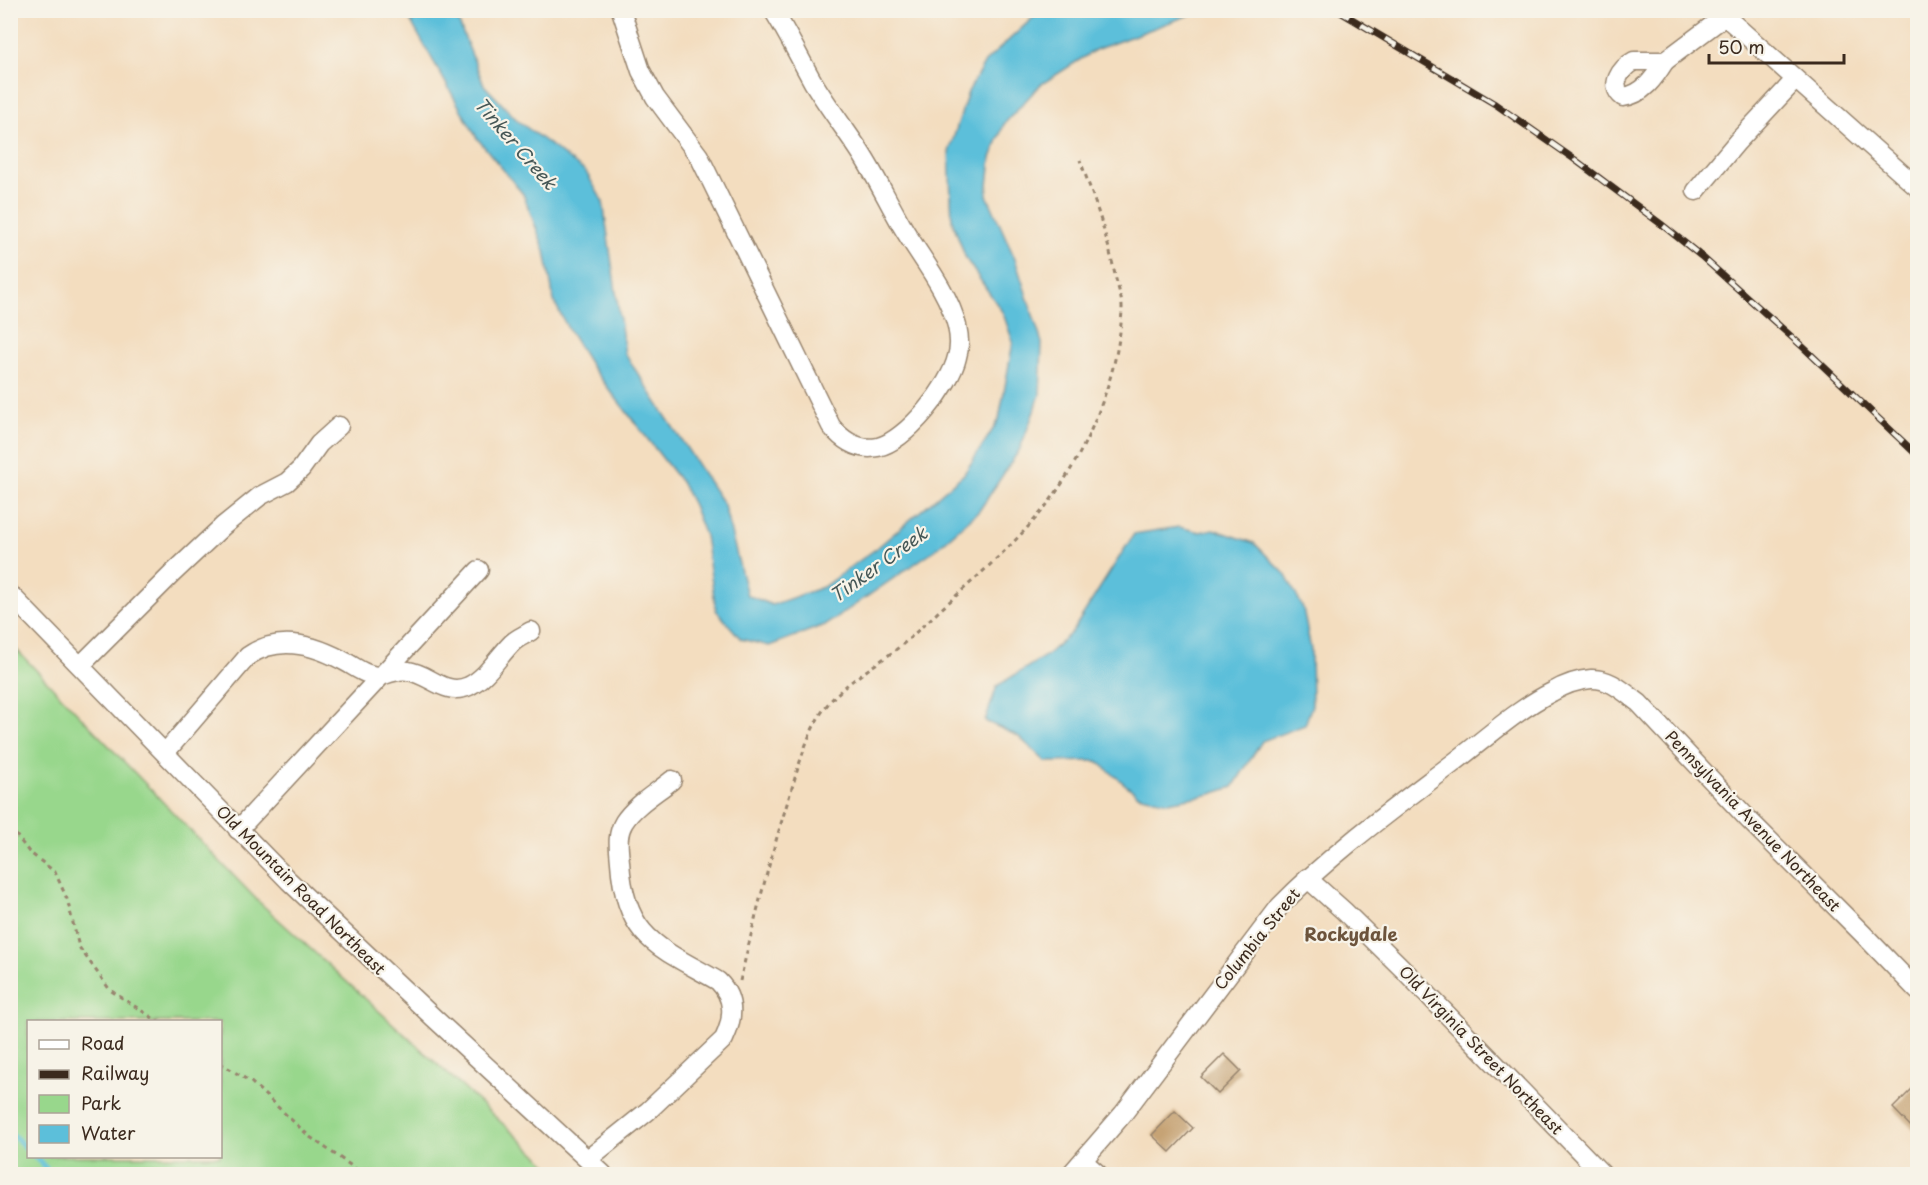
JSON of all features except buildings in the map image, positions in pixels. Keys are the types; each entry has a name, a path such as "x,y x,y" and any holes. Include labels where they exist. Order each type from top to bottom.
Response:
{"street":[{"path":"621,10 641,71 655,97 699,156 831,426 840,437 851,444 864,448 878,447 898,437 921,416 947,381 958,356 957,325 927,264 858,148 814,83 773,10"},
{"path":"1665,61 1721,13 1917,188"},
{"path":"1696,190 1795,80"},
{"path":"81,665 223,526 260,496 288,482 301,469 319,444 339,426"},
{"path":"238,830 479,570"},
{"name":"Old Mountain Road Northeast","path":"10,594 238,830 361,950 603,1174"},
{"path":"165,753 248,656 271,645 293,643 308,646 340,659 369,676 381,676 395,671 408,670 435,684 454,689 467,687 476,681 513,642 531,631"},
{"name":"Pennsylvania Avenue Northeast","path":"1572,683 1591,679 1605,681 1620,688 1639,703 1750,821 1917,991"},
{"name":"Columbia Street","path":"1077,1168 1149,1080 1280,906 1307,878 1371,826 1524,710 1551,692 1572,683"},
{"path":"588,1159 648,1111 724,1039 730,1027 731,1005 726,989 718,981 655,945 633,919 626,901 619,836 622,825 631,813 672,780"},
{"name":"Old Virginia Street Northeast","path":"1307,878 1402,968 1602,1174"},
{"path":"1077,1168 1098,1174"}],"path":[{"path":"731,1005 740,980 773,848 808,739 820,715 834,696 847,684 908,639 972,581 1036,518 1057,490 1082,449 1098,413 1110,376 1122,306 1111,253 1080,160"},
{"path":"10,827 29,852 55,872 68,899 79,947 110,990 156,1020"},
{"path":"222,1064 251,1082 310,1137 363,1174"}],"green space":[{"path":"11,644 258,901 558,1174 11,1174"}],"water":[{"name":"Tinker Creek","path":"405,11 454,11 484,85 518,121 586,172 603,202 625,354 724,505 747,595 772,605 823,587 877,548 964,474 999,420 1013,342 1003,313 966,259 952,220 949,152 968,92 985,62 1035,16 1047,11 1200,11 1095,50 1040,85 1004,124 991,158 987,195 1015,259 1042,343 1040,395 1020,449 979,511 936,549 827,624 769,646 741,639 716,610 705,536 693,505 681,482 591,366 568,329 554,301 545,251 523,194 477,138"},
{"path":"1179,527 1200,532 1213,529 1254,543 1285,574 1303,608 1311,650 1312,705 1305,725 1262,741 1233,787 1211,794 1168,802 1138,795 1097,761 1046,762 1018,736 985,721 997,686 1047,655 1072,632 1134,534"}],"waterway":[{"path":"10,1132 27,1149"},
{"path":"36,1158 52,1174"}],"railway":[{"path":"1337,10 1495,104 1661,224 1701,256 1803,347 1918,456"}],"district":[{"name":"Rockydale","path":"1351,935"}]}
